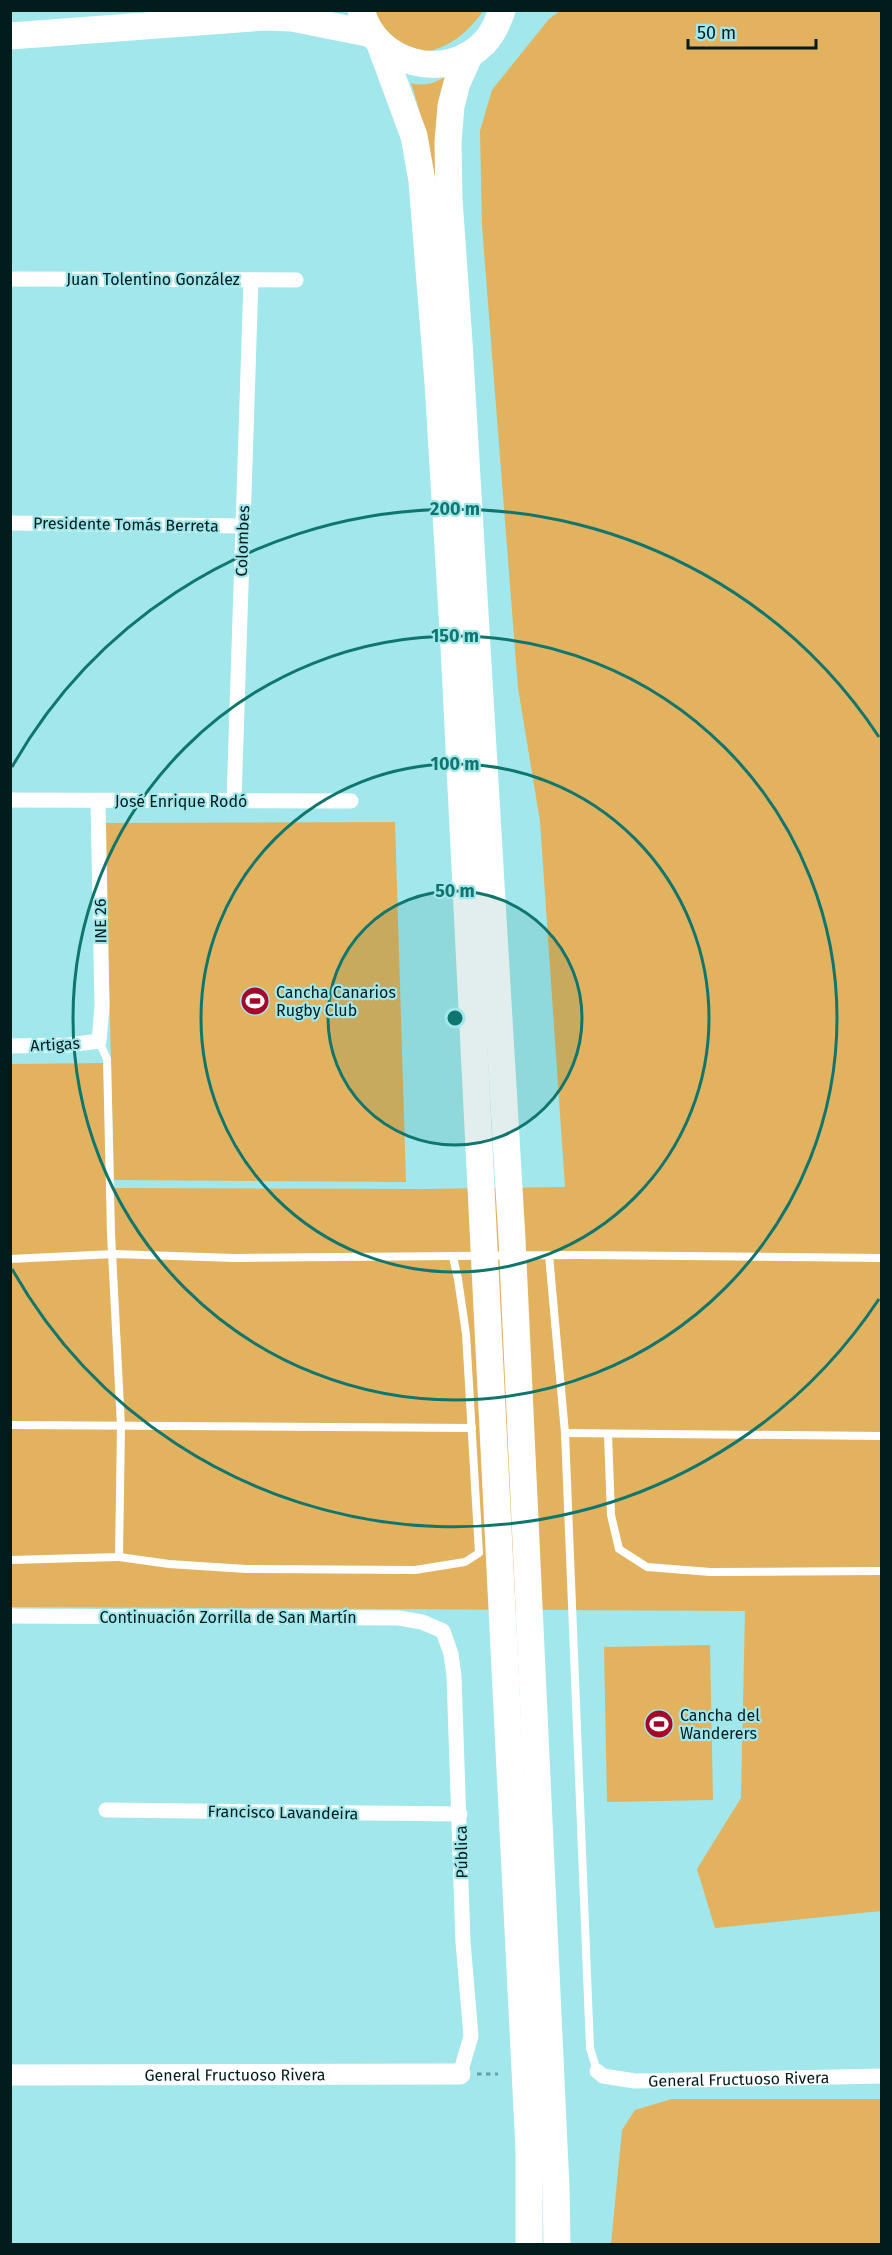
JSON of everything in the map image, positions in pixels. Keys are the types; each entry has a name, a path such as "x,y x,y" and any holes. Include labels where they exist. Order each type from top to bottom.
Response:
{"highway":[{"path":"10,18 134,10"},
{"path":"10,36 265,17 292,18 371,29 392,54 407,61 439,65 470,54 484,43 495,28 503,11"},
{"path":"371,29 414,136 422,181 428,249 454,635 485,1239 529,2150 529,2244"},
{"path":"470,54 457,83 451,106 448,142 448,199 512,1239 554,2128 557,2244"}],"street":[{"name":"Juan Tolentino González","path":"10,279 296,280"},
{"name":"Colombes","path":"234,801 251,280"},
{"name":"Presidente Tomás Berreta","path":"10,523 242,526"},
{"name":"José Enrique Rodó","path":"10,800 351,801"},
{"name":"INE 26","path":"98,801 102,1006 99,1041"},
{"name":"Artigas","path":"10,1046 69,1045 99,1041"},
{"name":"Continuación Zorrilla de San Martín","path":"10,1616 399,1618 422,1622 443,1631"},
{"name":"Pública","path":"443,1631 451,1654 454,1676 463,1942 471,2036 460,2074"},
{"name":"Francisco Lavandeira","path":"106,1810 460,1814"},
{"name":"General Fructuoso Rivera","path":"597,2071 603,2076 635,2081 882,2076"},
{"name":"General Fructuoso Rivera","path":"10,2075 460,2074"}],"lane":[{"path":"99,1041 107,1059 111,1233 114,1254 121,1426 119,1557"},
{"path":"10,1259 114,1254 234,1258 549,1256 882,1258"},
{"path":"549,1256 565,1433 590,2048 597,2071"},
{"path":"10,1560 119,1557 169,1564 246,1569 415,1569 465,1562 479,1552 466,1334 453,1257"},
{"path":"10,1425 472,1428"},
{"path":"565,1433 882,1436"},
{"path":"608,1434 611,1515 619,1549 647,1567 710,1572 882,1571"}],"shaded area":[{"path":"376,11 483,11 471,26 447,45 418,52 383,37"},
{"path":"560,11 881,11 881,1911 715,1928 697,1869 741,1798 745,1611 11,1607 10,1064 106,1063 111,1188 565,1187 540,821 518,688 482,226 480,131 492,90 549,19"},
{"path":"446,76 438,255 426,147 411,83 429,84"},
{"name":"Cancha Canarios Rugby Club","path":"395,822 406,1182 114,1180 105,823"},
{"name":"Cancha del Wanderers","path":"710,1645 713,1800 607,1802 604,1647"},
{"path":"672,2099 881,2099 881,2244 611,2244 622,2130 635,2110"}],"place":[{"name":"Cancha Canarios Rugby Club","path":"255,1001"},
{"name":"Cancha del Wanderers","path":"659,1724"}]}
